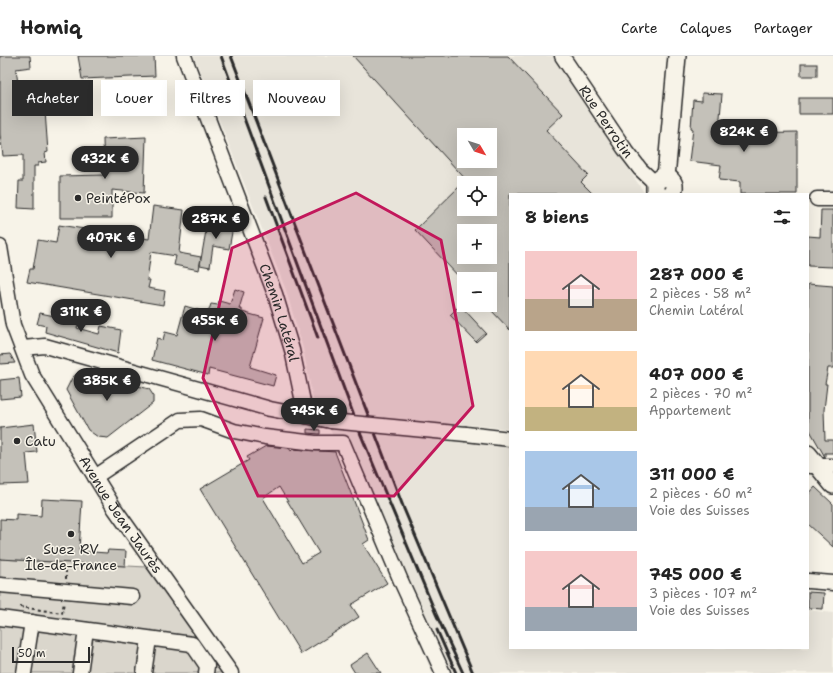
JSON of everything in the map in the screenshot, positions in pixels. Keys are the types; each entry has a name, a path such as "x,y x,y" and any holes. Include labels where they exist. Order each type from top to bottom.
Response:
{"main road":[{"path":"672,193 674,190 674,183 659,185 677,56"},
{"path":"811,462 833,485"}],"street":[{"name":"Chemin Latéral","path":"184,56 275,294 292,350 306,416"},
{"name":"Rue Perrotin","path":"562,56 628,154 640,169 659,185"},
{"path":"817,199 833,199"},
{"name":"Avenue Jean Jaurès","path":"0,247 3,280 13,325 32,375 115,509 231,673"},
{"path":"23,348 45,346 270,409 306,416 509,439"},
{"path":"95,477 180,420 201,419 234,431 265,438 314,443 343,443 401,582 443,673"},
{"path":"811,462 833,466"},
{"path":"809,582 833,583"},
{"path":"0,585 132,598"},
{"path":"0,618 192,644 207,666 206,673"},
{"path":"24,673 32,622"},
{"path":"80,673 86,630"},
{"path":"144,673 149,638"}],"highlighted area":[{"path":"356,193 441,240 473,406 394,496 258,496 203,378 232,248"}],"shaded area":[{"path":"194,56 554,56 644,193 509,193 509,429 468,425 481,444 509,447 509,649 809,649 809,610 833,613 833,673 432,673 330,429 331,411 313,399 303,348 286,290 218,116 245,116 245,80 203,80"},
{"path":"0,559 146,567 200,639 222,673 0,673"}],"building":[{"path":"0,56 30,56 31,67 16,69 18,80 12,80 12,116 45,116 48,152 45,153 46,162 38,163 38,166 34,166 34,209 18,208 19,181 23,181 23,155 3,156 0,134"},
{"path":"78,56 154,56 155,76 82,79"},
{"path":"353,56 508,56 563,114 546,130 588,175 581,182 592,193 509,193 509,329 493,312 497,312 497,272 457,272 457,275 415,230 457,189 457,216 497,216 497,176 463,176"},
{"path":"801,64 817,64 817,76 801,76"},
{"path":"702,93 722,94 718,140 740,143 740,133 797,132 797,193 740,193 740,182 719,180 721,165 689,161 693,129 691,128 693,100 702,101"},
{"path":"799,98 833,98 833,114 799,114"},
{"path":"146,137 144,193 112,190 112,218 60,218 60,176 104,175 103,139"},
{"path":"153,206 184,210 179,253 201,257 199,270 174,265 176,256 151,252 147,280 150,280 148,288 165,291 163,305 27,282 30,269 33,269 38,240 56,243 59,225 149,239"},
{"path":"821,210 833,210 833,267 809,266 809,236 820,237"},
{"path":"222,220 234,221 229,249 213,246 210,267 200,265 207,225 221,227"},
{"path":"809,284 833,286 833,368 828,368 825,384 827,384 824,410 825,440 833,440 833,453 825,453 825,457 809,429"},
{"path":"235,289 244,292 239,309 242,309 242,312 264,318 250,367 276,375 273,386 209,369 208,375 152,360 157,338 163,340 165,332 177,335 185,306 208,313 211,304 218,305 219,301 230,304"},
{"path":"457,308 457,312 466,312 486,333 476,342 450,315"},
{"path":"40,313 79,321 77,328 99,334 101,326 121,330 118,353 45,332 46,326 37,324"},
{"path":"10,354 15,363 0,364 0,355"},
{"path":"81,370 149,389 153,395 153,403 108,438 98,437 88,430 66,390 72,378"},
{"path":"19,378 21,397 0,399 0,380"},
{"path":"34,424 37,452 26,453 29,484 0,485 0,428"},
{"path":"307,429 320,430 320,434 307,433"},
{"path":"266,446 289,448 291,451 293,449 335,452 369,540 363,544 387,583 351,605 359,617 301,654 200,489 249,460 247,457","holes":["279,487 319,553 302,563 263,498"]},
{"path":"815,487 833,504 833,547 809,525 809,494"},
{"path":"42,499 82,501 79,551 107,553 108,550 126,551 125,566 0,559 0,519 16,520 16,514 41,516"},
{"path":"809,592 824,593 823,609 809,608"},
{"path":"368,653 381,673 355,673 350,665"}],"railway":[{"path":"221,56 361,435 436,614 463,673"},
{"path":"231,56 404,509 473,673"},
{"path":"266,197 318,338"},
{"path":"437,630 456,673"}],"place":[{"name":"PeintéPox","path":"78,198"},
{"name":"Catu","path":"17,441"},
{"name":"Suez RV Île-de-France","path":"71,534"}]}
